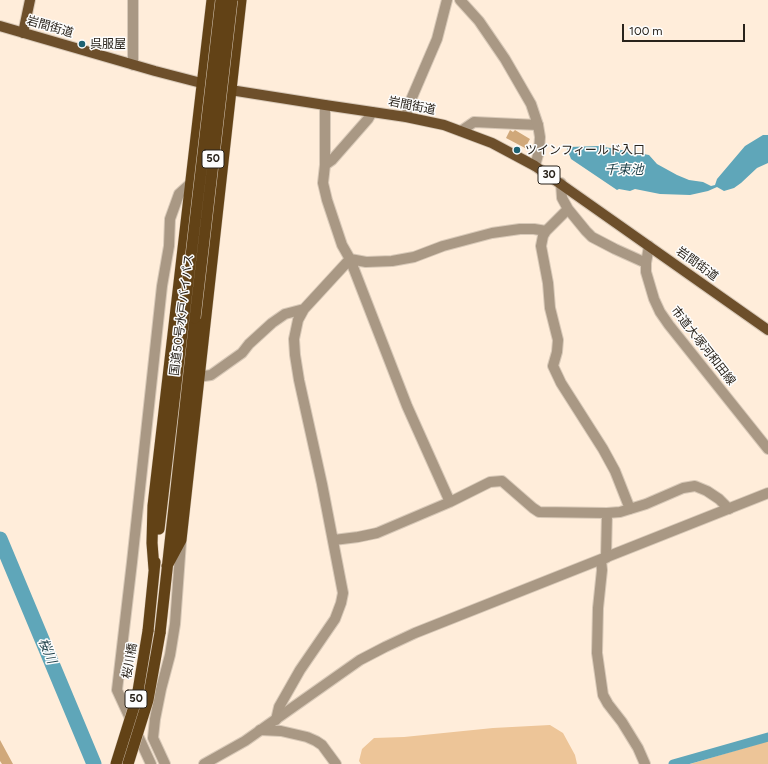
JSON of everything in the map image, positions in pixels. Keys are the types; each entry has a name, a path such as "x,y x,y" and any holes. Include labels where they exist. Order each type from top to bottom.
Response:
{"highway":[{"path":"154,569 152,543 153,506 212,0"},
{"name":"国道50号水戸バイパス","path":"160,633 220,0"},
{"name":"国道50号水戸バイパス","path":"148,631 154,569 232,0"},
{"path":"167,566 181,540 241,0"},
{"name":"桜川橋","path":"116,764 137,697 148,631"},
{"name":"桜川橋","path":"128,764 148,700 160,633"}],"main road":[{"path":"24,33 30,0"},
{"name":"岩間街道","path":"0,26 203,84 231,90 406,117 444,125 492,143 535,166 561,183 768,330"}],"street":[{"path":"133,65 134,0"},
{"path":"406,117 410,102 437,39 447,0"},
{"path":"460,0 479,21 505,59 531,104 538,125 540,146 535,166"},
{"path":"325,105 325,165 323,183 327,200 342,245 350,259 407,406 450,502"},
{"path":"325,165 337,154 372,112"},
{"path":"461,131 474,122 538,125"},
{"path":"561,183 562,198 568,209 577,222 592,237 646,263"},
{"path":"151,764 117,690 170,219 179,194 190,184"},
{"path":"568,209 546,231 543,236 541,246 548,283 550,308 558,340 557,352 553,366 561,383 603,449 615,472 630,509"},
{"path":"350,259 366,262 392,261 414,257 443,246 492,233 520,229 546,231"},
{"name":"市道大塚河和田線","path":"649,246 646,263 649,283 660,312 768,449"},
{"path":"276,720 279,707 289,688 335,619 344,593 295,355 294,339 298,320 304,309 350,259"},
{"path":"198,378 211,375 242,353 249,344 272,323 285,314 304,309"},
{"path":"334,540 358,538 377,533 450,502 490,482 502,481 539,512 607,513 630,509 646,504 683,488 694,486 707,491 730,509"},
{"path":"204,764 232,749 276,720 360,660 385,647 415,633 768,493"},
{"path":"607,513 604,559 598,608 597,653 603,695 638,748 645,764"},
{"path":"165,764 153,738 155,719 170,655 175,624 181,540"},
{"path":"260,730 281,731 307,737 316,741 322,745 336,764"}],"shaded area":[{"path":"550,725 563,733 575,755 577,764 361,764 359,761 362,749 374,738 404,737 493,728"},
{"path":"768,741 768,764 690,764"}],"water":[{"name":"千束池","path":"763,135 768,135 768,163 757,168 734,188 724,191 717,187 708,191 690,195 660,194 635,189 630,191 617,190 571,159 567,149 569,147 599,146 649,155 657,164 677,175 689,180 703,182 711,186 715,185 717,179 745,146"}],"building":[{"path":"510,130 513,132 515,130 530,139 525,148 506,138"},
{"path":"0,740 13,764 2,764 0,761"}],"waterway":[{"name":"桜川","path":"0,539 94,764"},
{"path":"673,764 768,737"}],"place":[{"name":"呉服屋","path":"82,44"},
{"name":"ツインフィールド入口","path":"517,150"}]}
